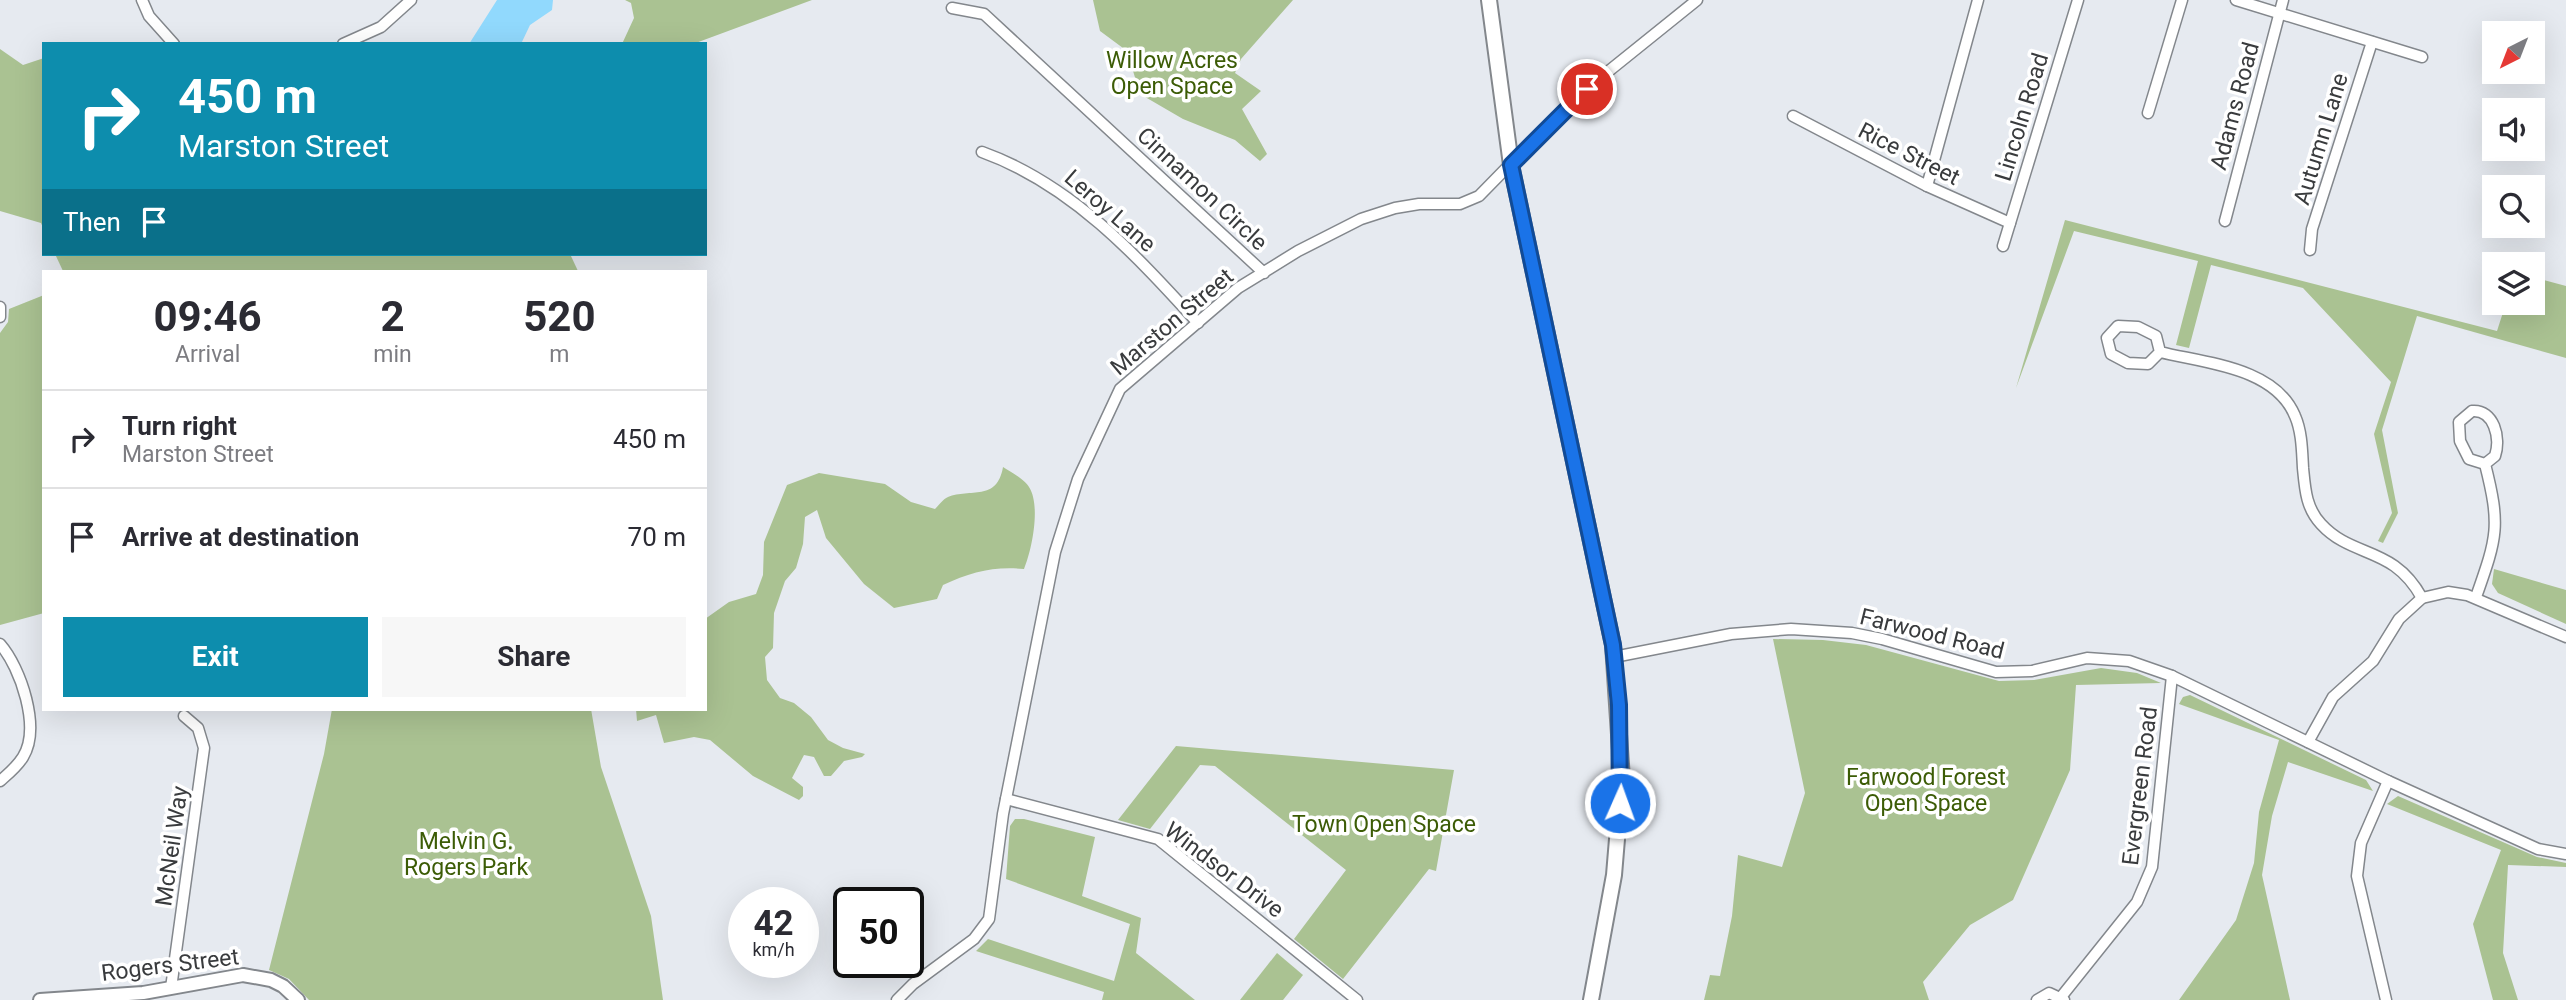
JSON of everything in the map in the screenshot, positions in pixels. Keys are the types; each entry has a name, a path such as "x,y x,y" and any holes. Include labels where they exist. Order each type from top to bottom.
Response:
{"main road":[{"path":"1489,0 1511,165 1614,657 1622,779 1614,876 1591,1000"}],"street":[{"path":"142,0 149,16 172,42"},
{"path":"347,42 381,27 411,0"},
{"name":"Marston Street","path":"897,1000 913,984 974,940 989,919 1006,799 1055,552 1078,479 1120,389 1238,288 1361,219 1395,208 1419,204 1460,204 1479,196 1574,99 1697,0"},
{"path":"1927,186 1978,0"},
{"name":"Lincoln Road","path":"2003,246 2078,0"},
{"path":"2148,113 2182,0"},
{"path":"2236,0 2422,57"},
{"name":"Adams Road","path":"2225,221 2283,0"},
{"name":"Cinnamon Circle","path":"952,8 984,13 1264,273"},
{"name":"Autumn Lane","path":"2310,250 2312,229 2372,41"},
{"name":"Rice Street","path":"1793,116 1927,186 2010,223"},
{"name":"Leroy Lane","path":"982,152 1012,163 1058,189 1112,234 1198,323"},
{"path":"0,307 0,317"},
{"path":"2118,326 2138,327 2158,339 2160,352 2148,364 2128,363 2111,354 2107,338 2118,326"},
{"path":"2160,352 2256,377 2275,389 2291,406 2299,427 2305,490 2317,519 2335,535 2398,566 2410,578 2422,598"},
{"path":"2472,411 2488,415 2496,433 2497,453 2485,464 2469,459 2460,441 2459,422 2472,411"},
{"path":"2476,597 2496,535 2495,506 2485,464"},
{"path":"2308,742 2333,697 2366,668 2399,619 2422,598 2448,592 2476,597 2566,638"},
{"name":"Farwood Road","path":"1614,657 1731,634 1791,629 1821,630 1897,642 1996,672 2032,671 2078,659 2106,658 2143,665 2172,676 2388,781 2538,849 2566,854"},
{"path":"0,643 16,669 25,692 29,734 23,757 0,781"},
{"name":"Evergreen Road","path":"2037,1000 2049,993 2063,999 2137,902 2152,867 2172,676"},
{"name":"McNeil Way","path":"171,988 204,748 198,727 184,716"},
{"path":"2386,1000 2357,876 2361,843 2388,781"},
{"name":"Windsor Drive","path":"1006,799 1158,839 1357,1000"},
{"name":"Rogers Street","path":"40,1000 171,988 243,975 271,980 283,986 298,1000"}],"green space":[{"path":"625,0 812,0 698,42 623,42 634,18 631,3"},
{"name":"Willow Acres Open Space","path":"1093,0 1293,0 1241,59 1235,73 1261,91 1242,109 1267,154 1260,161 1235,140 1183,119 1140,94 1127,51 1100,31"},
{"path":"0,49 23,65 42,59 42,225 0,211"},
{"path":"2065,220 2497,331 2502,315 2545,315 2545,280 2566,286 2566,358 2417,316 2382,430 2398,513 2383,543 2378,541 2392,513 2374,434 2391,382 2303,288 2211,265 2189,348 2176,345 2198,261 2074,231 2016,388"},
{"path":"56,256 571,256 578,270 63,270"},
{"path":"42,296 42,614 0,625 0,333 8,322 9,309"},
{"path":"1003,467 1024,481 1033,495 1034,528 1024,569 993,569 963,577 943,585 937,599 894,608 864,584 826,538 817,510 805,517 803,544 796,568 785,581 774,613 773,648 765,657 767,680 780,698 794,703 811,717 828,740 843,748 865,754 844,761 831,776 824,776 814,757 804,755 792,778 803,787 803,796 799,800 753,776 710,740 694,737 664,743 656,715 637,721 636,711 707,711 707,618 729,602 756,594 763,575 764,542 787,485 819,473 885,484 911,502 935,509 948,497 982,492 995,485"},
{"path":"2494,569 2566,590 2566,624 2498,593 2492,584"},
{"name":"Farwood Forest Open Space","path":"1773,639 1823,640 1866,645 1999,681 2034,680 2101,668 2137,673 2161,683 2076,685 2070,770 2013,900 1970,925 1923,982 1929,1000 1704,1000 1710,975 1720,976 1732,916 1738,855 1782,867 1805,793"},
{"path":"2190,695 2366,780 2373,791 2288,762 2272,816 2262,875 2290,1000 2179,1000 2236,920 2254,863 2259,812 2279,740 2179,704 2183,697"},
{"name":"Melvin G. Rogers Park","path":"332,711 591,711 601,767 651,916 663,1000 309,1000 289,979 269,970 324,754"},
{"name":"Town Open Space","path":"1176,746 1454,770 1436,871 1429,869 1343,979 1294,939 1346,870 1215,766 1200,765 1150,829 1118,820"},
{"path":"2398,796 2537,857 2566,863 2566,867 2508,865 2503,953 2518,1000 2493,1000 2473,924 2501,850 2387,804"},
{"path":"1015,819 1095,837 1082,896 1141,918 1136,953 1195,1000 1102,1000 1104,992 976,951 988,939 1114,981 1130,924 1006,879 1010,826"},
{"path":"1277,953 1303,975 1283,1000 1240,1000"}],"water":[{"path":"497,0 553,0 552,10 530,25 522,42 470,42"}],"route":[{"path":"1587,89 1574,99 1511,165 1613,645 1619,705 1622,779 1620,803"}]}
